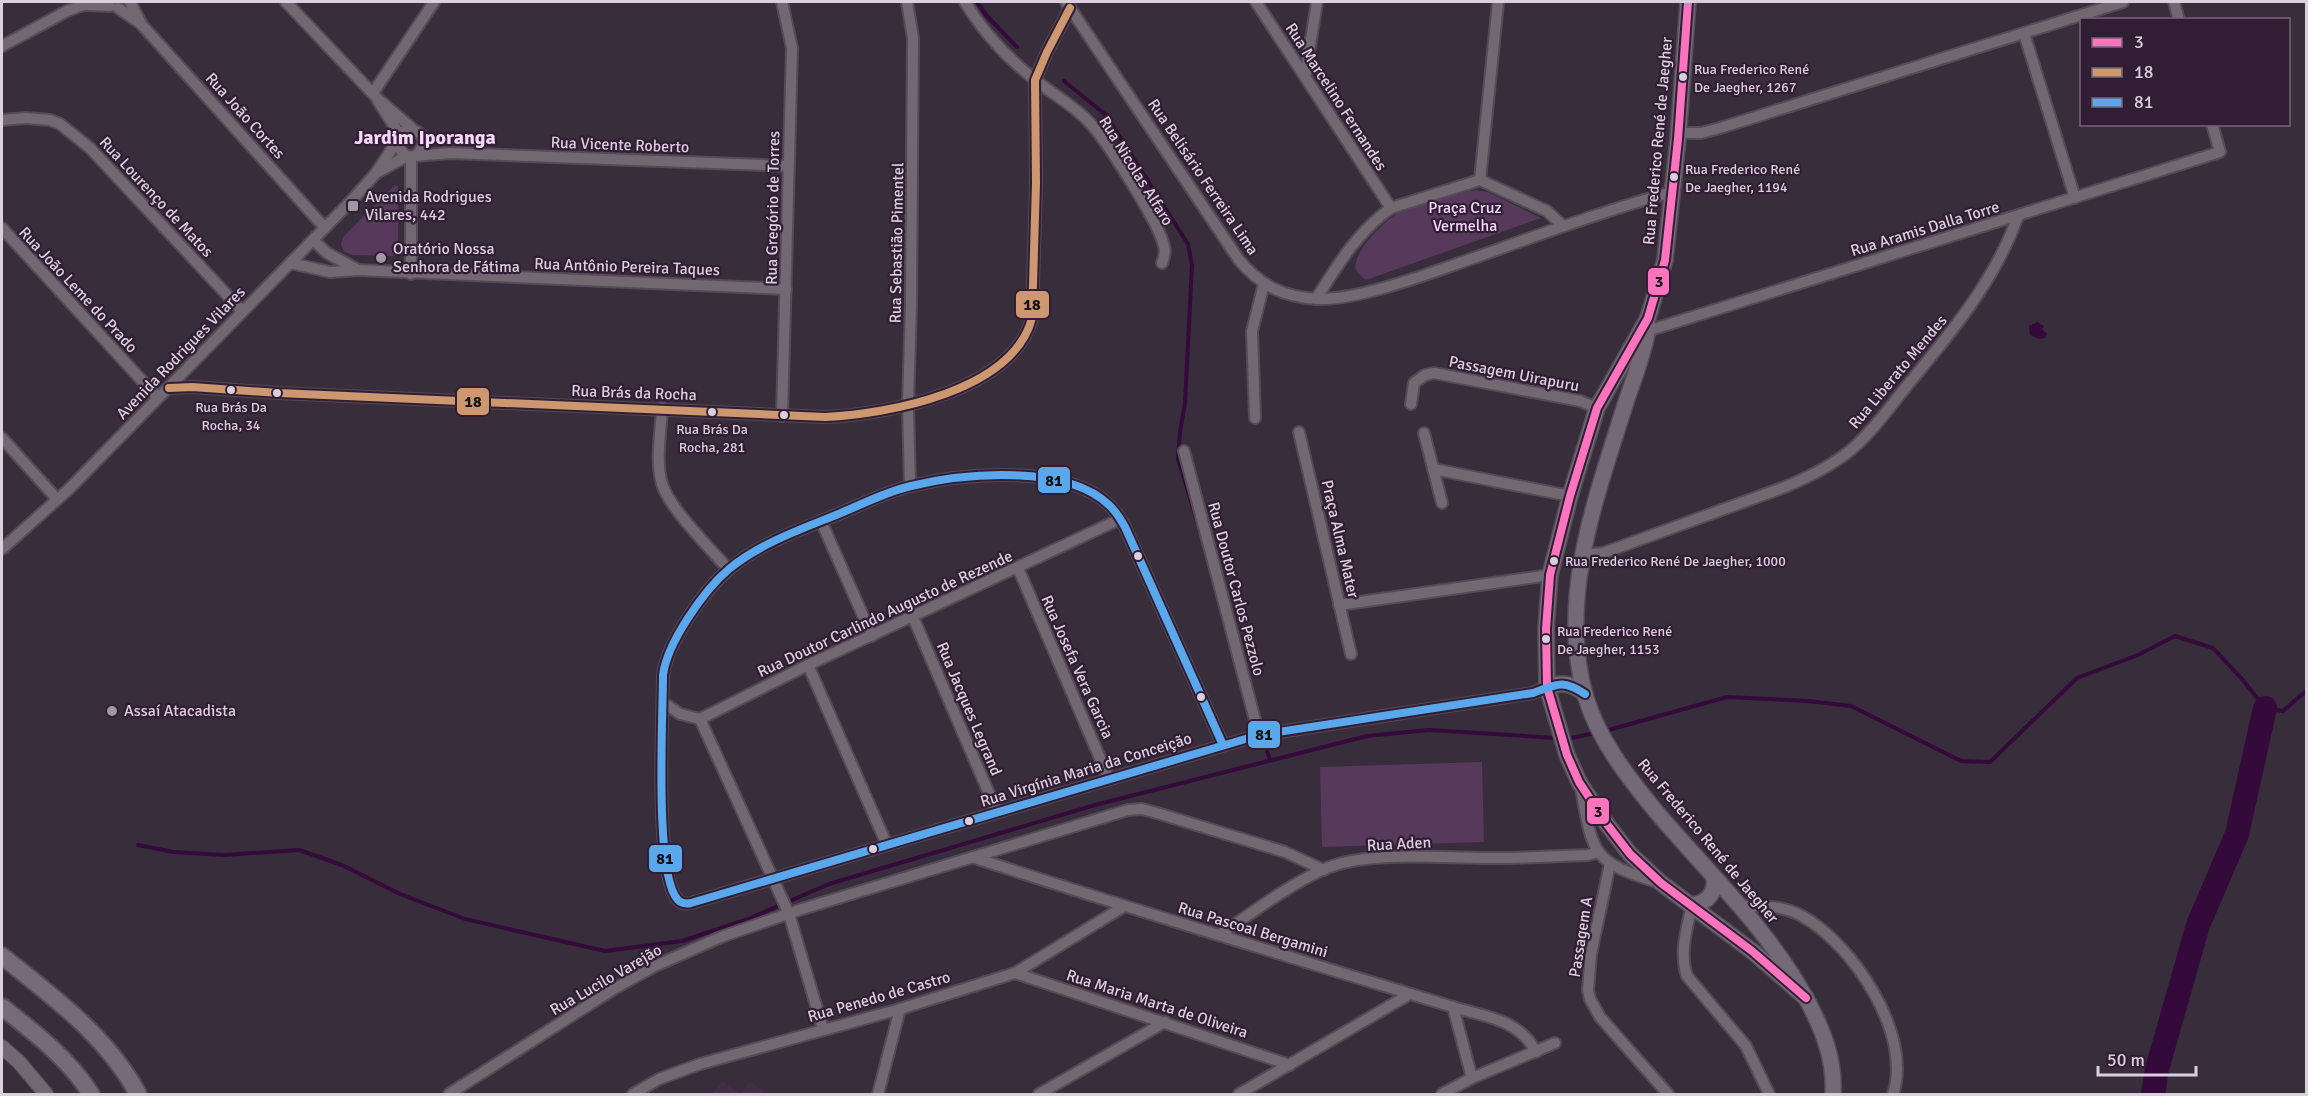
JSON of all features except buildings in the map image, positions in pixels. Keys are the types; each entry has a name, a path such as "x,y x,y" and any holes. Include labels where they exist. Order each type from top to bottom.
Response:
{"main road":[{"name":"Rua Frederico René de Jaegher","path":"1688,2 1665,260 1582,555 1576,605 1576,627 1586,696 1606,743 1644,797 1786,964 1825,1037 1831,1059 1833,1095"},
{"name":"Rua Frederico René de Jaegher","path":"1645,327 1597,408 1570,496 1550,575 1546,629 1547,687 1567,755 1580,782 1606,823 1630,854 1661,883 1752,951 1806,998"},
{"path":"1597,408 1618,428"},
{"path":"1547,687 1564,683 1573,685 1586,696"},
{"path":"1692,905 1709,898 1714,891 1714,877"},
{"path":"2,956 82,1023 118,1064 138,1095"},
{"path":"2,1007 42,1039 75,1073 91,1095"}],"street":[{"path":"2,46 67,11 87,3 125,6 129,2 142,25"},
{"path":"375,96 434,2"},
{"name":"Rua Gregório de Torres","path":"782,2 792,48 782,416"},
{"name":"Rua Sebastião Pimentel","path":"907,2 913,38 908,405 910,486"},
{"name":"Rua Nicolas Alfaro","path":"965,2 986,32 1035,80 1080,114 1098,134 1158,229 1165,249 1162,263"},
{"name":"Rua Marcelino Fernandes","path":"1256,2 1391,208"},
{"path":"1305,77 1317,2"},
{"path":"1480,180 1498,2"},
{"path":"1678,133 1701,133 1720,128 2123,2"},
{"path":"2174,2 2179,18"},
{"path":"292,4 375,96 399,139 400,151 411,156"},
{"path":"112,5 142,25"},
{"name":"Rua Brás da Rocha","path":"169,388 192,387 302,394 662,408 782,416 844,416 873,413 908,405 978,380 1016,350 1029,330 1034,308 1035,80 1068,5"},
{"name":"Rua Belisário Ferreira Lima","path":"1068,5 1239,260 1263,285"},
{"name":"Rua João Cortes","path":"142,25 325,228"},
{"path":"2024,33 2075,198"},
{"name":"Rua Vicente Roberto","path":"375,96 421,134 424,141 450,153"},
{"name":"Rua Lourenço de Matos","path":"2,120 26,118 50,120 60,124 90,148 242,311"},
{"name":"Rua Aramis Dalla Torre","path":"1645,327 2019,216 2220,152 2213,126"},
{"path":"399,139 407,130 414,130"},
{"name":"Avenida Rodrigues Vilares","path":"2,549 57,499 169,388 325,228 376,173 399,139"},
{"path":"411,156 423,148 424,141"},
{"name":"Rua Vicente Roberto","path":"411,156 450,153 788,166"},
{"path":"411,156 411,274"},
{"name":"Avenida Rodrigues Vilares","path":"376,173 411,156"},
{"path":"1316,299 1351,247 1373,222 1391,208 1480,180 1547,211 1563,226"},
{"path":"1255,418 1252,331 1263,285 1316,299 1350,296 1410,279 1563,226 1672,192"},
{"name":"Rua Liberato Mendes","path":"1582,555 1603,553 1785,487 1811,476 1851,450 1874,427 1966,313 2002,255 2019,216"},
{"name":"Rua João Leme do Prado","path":"2,228 158,398"},
{"name":"Rua Antônio Pereira Taques","path":"313,240 327,253 358,270"},
{"name":"Rua Antônio Pereira Taques","path":"290,263 330,272 358,270 786,289"},
{"name":"Passagem Uirapuru","path":"1411,404 1414,383 1425,375 1434,373 1580,401 1597,408"},
{"path":"662,408 659,448 662,485 674,506 728,569"},
{"name":"Praça Alma Mater","path":"1299,432 1351,654"},
{"path":"1424,433 1442,503"},
{"path":"2,438 57,499"},
{"name":"Rua Doutor Carlos Pezzolo","path":"1184,451 1259,735"},
{"path":"1432,469 1570,496"},
{"path":"823,1029 788,911 700,719 680,714 664,703 663,675 670,648 698,606 728,569 771,544 821,521 910,486 976,477 1047,478 1078,486 1108,504 1120,519 1223,745"},
{"name":"Rua Doutor Carlindo Augusto de Rezende","path":"700,719 808,665 1120,519"},
{"path":"821,521 872,636"},
{"name":"Rua Josefa Vera Garcia","path":"1017,568 1109,779"},
{"path":"1339,604 1550,575"},
{"name":"Rua Jacques Legrand","path":"913,617 997,812"},
{"path":"808,665 887,845"},
{"name":"Rua Virgínia Maria da Conceição","path":"664,703 661,753 666,858 676,898 682,903 691,903 776,883 887,845 1259,735 1533,693 1547,687"},
{"name":"Rua Frederico René de Jaegher","path":"1580,782 1590,834 1598,852 1610,864 1661,883"},
{"path":"788,911 975,858 1128,810 1142,809 1179,819 1285,852 1324,870"},
{"name":"Rua Aden","path":"1221,934 1296,884 1324,870 1375,859 1495,858 1588,855 1598,852"},
{"name":"Rua Pascoal Bergamini","path":"975,858 1123,907 1221,934 1514,1026 1529,1039 1536,1052"},
{"name":"Passagem A","path":"1610,864 1591,954 1588,990 1590,999 1600,1017 1668,1095"},
{"path":"1692,905 1684,944 1683,966 1687,976 1746,1046 1769,1095"},
{"path":"1739,906 1776,907 1803,916 1853,960 1862,972 1885,1016 1894,1042 1897,1062 1893,1095"},
{"name":"Rua Penedo de Castro","path":"638,1093 678,1071 900,1009 1015,973 1123,907"},
{"name":"Rua Lucilo Varejão","path":"449,1095 612,990 655,966 788,911"},
{"name":"Rua Maria Marta de Oliveira","path":"1015,973 1290,1065"},
{"path":"1239,1095 1410,994"},
{"path":"1453,1007 1472,1078"},
{"path":"878,1095 900,1009"},
{"path":"1040,1095 1165,1022"},
{"path":"1442,1095 1472,1078 1555,1043"},
{"path":"2,1047 19,1062 46,1095"}],"shaded area":[{"path":"2037,322 2044,326 2042,329 2047,334 2045,338 2039,339 2030,335 2029,326"},
{"path":"722,1081 741,1094 712,1094"},
{"path":"750,1081 765,1092 763,1094 741,1094"}],"green space":[{"path":"395,185 398,187 398,256 352,255 344,251 341,245 343,237"},
{"name":"Praça Cruz Vermelha","path":"1475,190 1488,192 1541,218 1366,280 1356,270 1358,256 1363,248 1376,232 1395,215 1434,200"},
{"path":"1482,762 1484,842 1322,847 1320,767"}],"waterway":[{"path":"977,2 987,16 1017,47"},
{"path":"1064,81 1106,115 1188,244 1192,265 1185,403 1178,459 1198,524"},
{"path":"1605,731 1727,697 1808,701 1851,706 1961,761 1990,762 2077,678 2138,655 2175,636 2213,648 2265,708 2283,711 2306,691"},
{"path":"2153,1094 2157,1069 2198,925 2237,834 2265,708"},
{"path":"138,845 173,852 224,855 299,850 342,865 400,894 465,919 605,951 682,941 748,919 829,884 1095,805 1367,736 1429,730 1556,738"},
{"path":"1567,739 1595,733"},
{"path":"1262,735 1270,760"}],"transit line":[{"name":"3","path":"1688,2 1678,139 1665,260 1648,318 1597,408 1570,496 1550,575 1546,629 1547,687 1567,755 1579,782 1630,854 1661,883 1752,951 1806,998"},
{"name":"18","path":"169,388 192,387 279,393 825,417 882,411 945,394 975,381 1001,364 1020,343 1032,318 1036,183 1035,80 1070,8"},
{"name":"81","path":"1223,745 1125,527 1109,505 1090,492 1068,483 1014,475 986,475 911,486 791,533 740,560 719,578 688,618 671,648 663,675 661,757 663,829 670,885 678,900 691,903 1259,735 1533,693 1560,684 1571,686 1585,694"}],"place":[{"name":"Rua Frederico René De Jaegher, 1267","path":"1683,77"},
{"name":"Rua Frederico René De Jaegher, 1194","path":"1674,177"},
{"name":"Avenida Rodrigues Vilares, 442","path":"353,206"},
{"name":"Oratório Nossa Senhora de Fátima","path":"381,258"},
{"name":"Rua Brás Da Rocha, 34","path":"231,390"},
{"name":"Rua Brás Da Rocha, 281","path":"712,412"},
{"name":"Rua Frederico René De Jaegher, 1000","path":"1554,561"},
{"name":"Rua Frederico René De Jaegher, 1153","path":"1546,639"},
{"name":"Assaí Atacadista","path":"112,711"}],"district":[{"name":"Jardim Iporanga","path":"425,137"}]}
